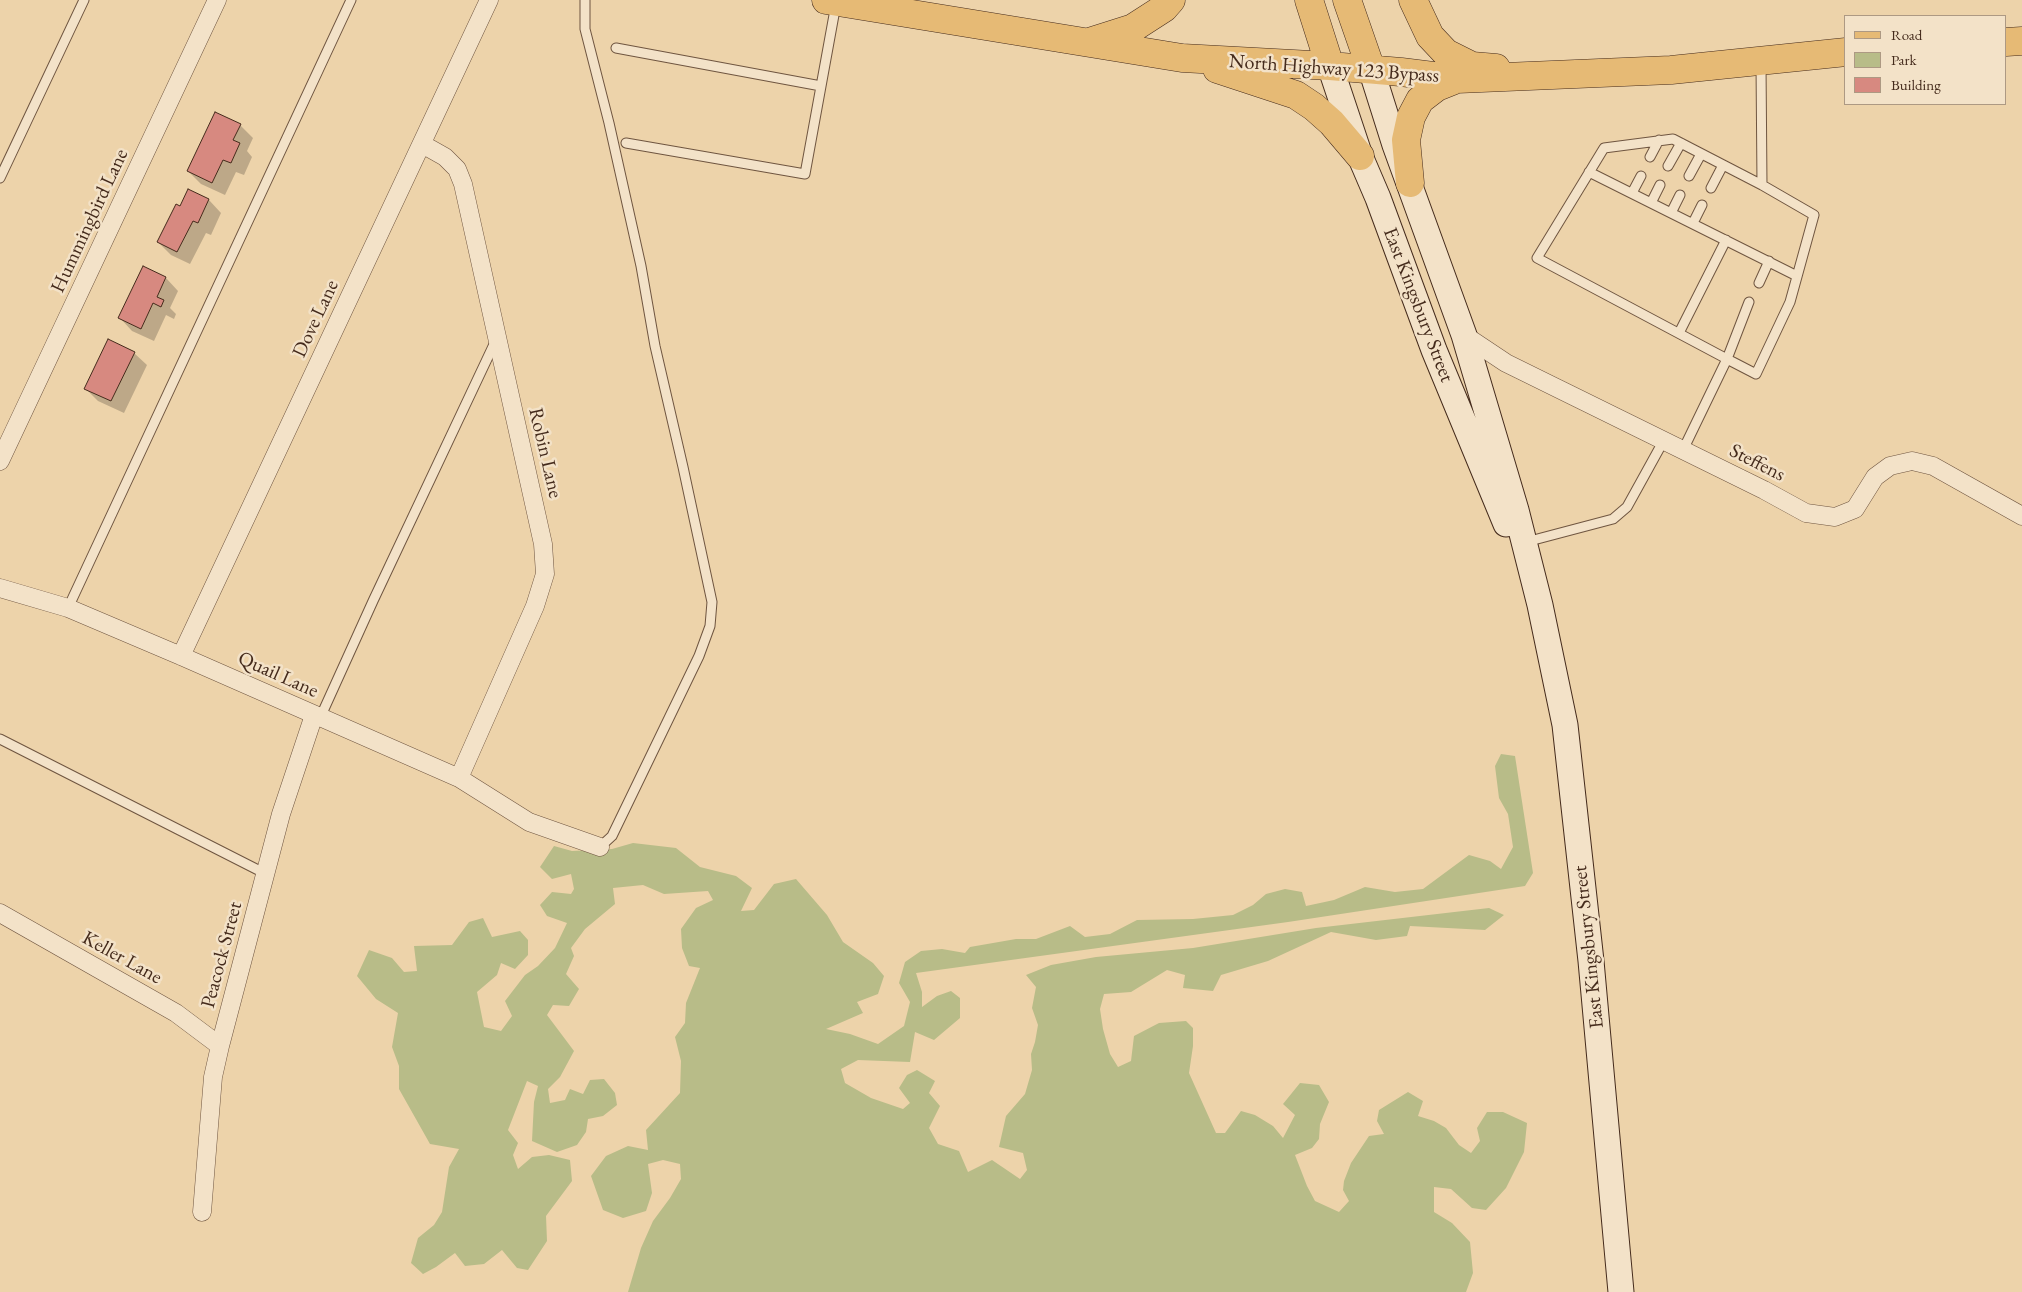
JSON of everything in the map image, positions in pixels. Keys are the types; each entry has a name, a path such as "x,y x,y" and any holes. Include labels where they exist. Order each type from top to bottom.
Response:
{"main road":[{"path":"1088,42 1132,28 1164,8 1171,0"},
{"name":"East Kingsbury Street","path":"1309,0 1360,156 1378,198 1434,350 1540,605"},
{"name":"East Kingsbury Street","path":"1347,0 1395,145 1464,336 1524,542 1540,605 1565,725 1592,970 1621,1292"},
{"path":"1413,0 1430,36 1446,53 1472,66 1591,74"},
{"name":"North Highway 123 Bypass","path":"831,1 1182,58 1371,69 1457,79 1671,70 1844,52"},
{"path":"2007,42 2022,40"},
{"path":"1182,58 1296,95 1314,107 1332,123 1360,156"},
{"path":"1410,184 1406,140 1411,117 1420,100 1437,87 1457,79"}],"street":[{"name":"Hummingbird Lane","path":"0,461 218,0"},
{"name":"Dove Lane","path":"180,656 489,0"},
{"name":"Robin Lane","path":"422,144 445,157 458,169 463,184 543,544 545,574 535,606 459,778"},
{"name":"Steffens","path":"1464,336 1506,364 1664,440 1806,513 1835,517 1855,509 1874,477 1890,466 1912,461 1933,466 2022,516"},
{"name":"Quail Lane","path":"0,588 68,608 180,656 459,778 529,822 600,847"},
{"name":"Peacock Street","path":"202,1212 213,1077 220,1046 282,814 317,716"},
{"name":"Keller Lane","path":"0,913 176,1013 220,1046"}],"lane":[{"path":"0,178 84,0"},
{"path":"68,608 351,0"},
{"path":"585,0 585,29 609,123 641,266 654,346 684,467 712,602 710,626 699,656 612,836 600,847"},
{"path":"626,143 805,174 821,86 831,1"},
{"path":"616,48 821,86"},
{"path":"1760,61 1762,185"},
{"path":"1673,139 1723,165 1814,214 1790,302 1756,374 1537,258 1604,148 1673,139"},
{"path":"1650,158 1659,140"},
{"path":"1668,166 1680,143"},
{"path":"1689,176 1701,154"},
{"path":"1710,188 1723,165"},
{"path":"1589,172 1797,276"},
{"path":"1632,193 1641,176"},
{"path":"1650,202 1660,185"},
{"path":"1670,213 1680,194"},
{"path":"1693,223 1702,205"},
{"path":"1680,334 1726,240"},
{"path":"1758,283 1769,261"},
{"path":"1683,450 1727,359 1749,302"},
{"path":"317,716 497,337"},
{"path":"1524,542 1612,519 1627,507 1664,440"},
{"path":"0,739 266,874"}],"green space":[{"path":"1501,754 1515,756 1533,873 1525,886 1288,922 916,973 922,992 922,1007 937,996 951,991 960,998 960,1018 934,1040 915,1032 910,1062 858,1060 841,1069 845,1083 871,1098 903,1109 910,1103 899,1088 907,1075 917,1070 935,1081 929,1093 940,1106 929,1128 938,1144 959,1151 968,1172 992,1160 1020,1179 1027,1170 1023,1153 999,1147 1006,1116 1025,1094 1032,1070 1031,1054 1038,1025 1032,1008 1036,987 1026,975 1051,965 1096,957 1193,948 1316,928 1489,908 1504,915 1485,930 1410,926 1407,936 1376,940 1331,932 1268,961 1221,975 1213,991 1183,988 1185,975 1167,970 1131,992 1104,994 1100,1009 1110,1054 1118,1067 1131,1061 1134,1036 1159,1023 1186,1021 1193,1028 1193,1046 1189,1073 1216,1133 1225,1133 1241,1111 1255,1115 1273,1126 1283,1138 1295,1115 1283,1104 1300,1083 1319,1085 1329,1102 1320,1124 1319,1139 1312,1148 1295,1155 1315,1201 1339,1212 1349,1201 1343,1190 1344,1181 1351,1163 1369,1136 1384,1134 1377,1121 1379,1110 1408,1092 1423,1101 1418,1116 1434,1121 1446,1128 1459,1145 1471,1153 1480,1141 1477,1128 1487,1112 1503,1112 1527,1123 1524,1152 1506,1188 1486,1210 1472,1208 1451,1189 1434,1187 1434,1212 1452,1223 1470,1242 1473,1273 1466,1292 628,1292 641,1248 653,1221 681,1179 680,1164 663,1160 648,1164 652,1193 646,1211 623,1218 603,1210 591,1176 606,1156 628,1146 648,1150 646,1130 680,1093 681,1061 675,1037 685,1023 686,1003 700,968 689,966 682,948 681,929 696,908 713,900 708,891 664,894 643,885 613,888 615,904 585,929 571,948 574,956 566,974 579,989 569,1006 553,1005 547,1015 574,1051 560,1077 548,1089 550,1103 565,1100 570,1089 583,1094 590,1080 604,1079 615,1093 617,1105 603,1116 588,1119 586,1132 577,1145 557,1152 532,1141 534,1102 538,1086 527,1081 508,1130 518,1143 513,1155 518,1169 532,1157 549,1155 570,1160 572,1181 546,1216 547,1241 528,1270 517,1268 502,1250 484,1264 465,1266 455,1253 423,1274 411,1263 418,1238 434,1225 442,1212 449,1167 459,1149 430,1144 399,1089 399,1066 392,1047 398,1013 376,999 357,976 369,950 392,958 404,972 417,971 414,946 452,945 469,922 483,918 492,937 520,931 528,940 528,955 515,969 501,963 497,975 477,992 484,1027 501,1031 512,1016 505,1001 525,975 538,966 555,948 567,923 547,916 540,905 552,892 571,894 574,889 571,874 552,879 540,867 554,846 572,851 612,849 633,843 676,848 700,867 736,876 752,888 741,911 754,910 774,884 796,879 827,915 843,942 873,963 884,976 878,994 857,1002 863,1013 826,1029 850,1034 878,1044 904,1026 910,1002 899,983 905,962 921,951 942,949 965,953 970,947 1016,939 1036,939 1070,926 1085,937 1110,934 1137,920 1193,919 1233,915 1253,905 1266,894 1285,889 1302,892 1306,906 1334,900 1365,887 1395,892 1423,889 1469,855 1490,861 1501,869 1513,847 1508,814 1499,798 1495,766"}],"building":[{"path":"215,112 241,124 233,140 240,143 231,163 223,160 212,183 187,171"},
{"path":"188,189 209,199 198,223 193,221 177,252 157,242 176,204 180,206"},
{"path":"143,266 166,277 157,297 164,300 161,307 153,303 141,329 118,318"},
{"path":"108,339 135,352 111,401 84,389"}]}
